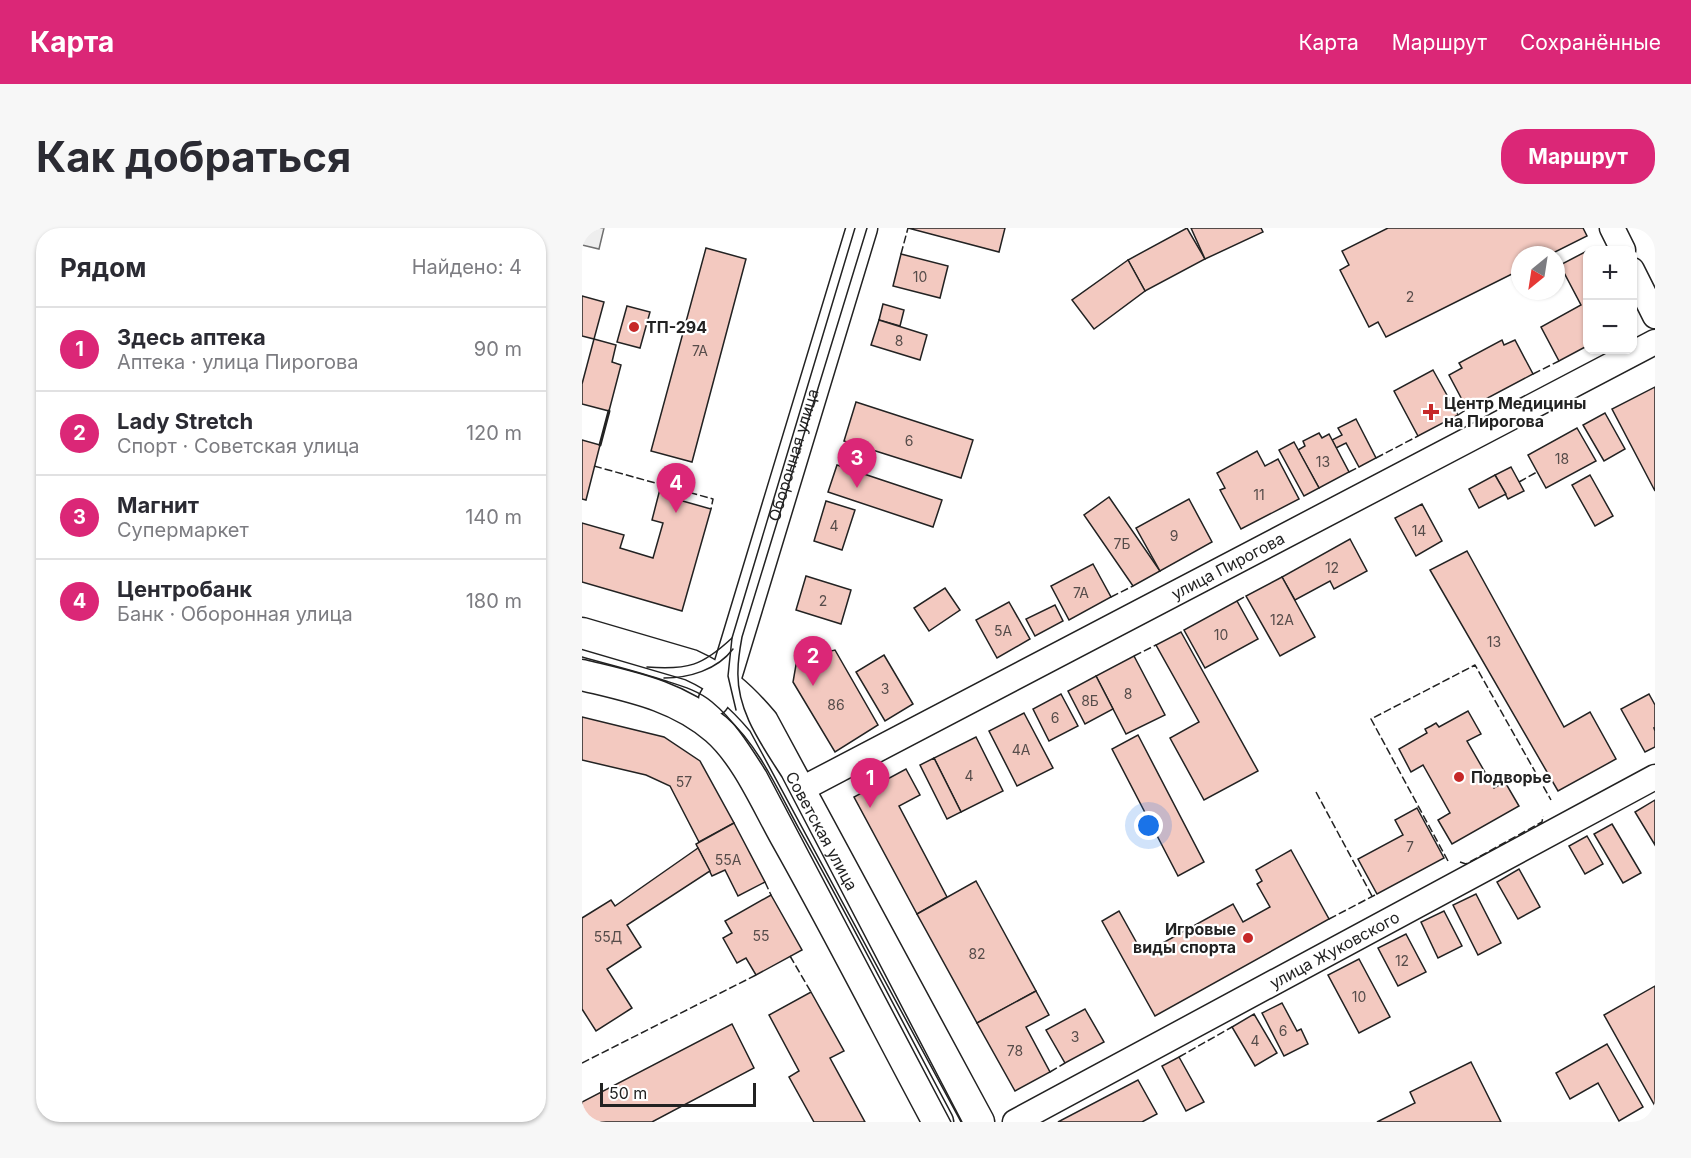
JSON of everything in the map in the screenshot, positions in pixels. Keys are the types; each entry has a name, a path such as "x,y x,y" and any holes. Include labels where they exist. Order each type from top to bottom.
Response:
{"main road":[{"name":"Оборонная улица","path":"702,719 724,683 862,228"},
{"name":"Советская улица","path":"582,633 691,665 724,683 753,710 763,723 800,790 979,1122"},
{"name":"Советская улица","path":"582,675 672,700 702,719 727,740 748,771 804,869 938,1122"}],"street":[{"path":"1612,228 1621,246"},
{"path":"1637,280 1655,316"},
{"name":"улица Пирогова","path":"800,790 1655,342"},
{"name":"улица Жуковского","path":"1015,1122 1655,777"}],"shaded area":[{"path":"582,228 604,228 599,249 582,245"}],"building":[{"path":"908,228 1005,228 999,252"},
{"path":"1187,228 1205,259 1145,291 1128,260"},
{"path":"1191,228 1261,228 1263,232 1205,259"},
{"path":"1388,228 1583,228 1587,236 1565,247 1511,246 1511,274 1386,337 1378,322 1369,327 1340,270 1349,265 1342,251"},
{"path":"706,248 746,259 692,462 651,451"},
{"path":"1583,253 1583,348 1559,361 1541,327 1581,305 1565,275 1565,262"},
{"path":"901,254 948,266 940,298 893,286"},
{"path":"1128,260 1145,291 1094,329 1072,300"},
{"path":"582,296 604,302 594,339 582,336"},
{"path":"883,304 904,310 900,326 879,320"},
{"name":"ТП-294","path":"627,306 650,312 640,348 617,342"},
{"path":"879,320 927,335 920,360 871,345"},
{"path":"594,339 616,345 612,362 621,365 609,411 582,404 582,384"},
{"path":"1502,340 1504,345 1515,340 1533,374 1467,409 1449,375 1462,368 1459,363"},
{"path":"1433,370 1458,415 1418,436 1394,391"},
{"path":"1655,387 1655,491 1612,409"},
{"path":"856,402 973,440 961,478 844,441"},
{"path":"1605,413 1625,449 1604,461 1583,425"},
{"path":"1356,419 1376,458 1359,467 1346,443 1336,448 1332,440 1342,435 1338,428"},
{"path":"1577,428 1596,461 1546,488 1528,455"},
{"path":"1319,433 1322,438 1329,434 1349,472 1319,488 1298,450 1305,446 1303,441"},
{"path":"582,440 600,445 586,500 582,499"},
{"path":"1294,442 1319,488 1304,496 1279,450"},
{"path":"1257,451 1265,466 1278,459 1299,499 1241,529 1220,490 1225,488 1217,473"},
{"path":"837,465 942,500 933,527 828,492"},
{"path":"1511,467 1524,491 1508,499 1495,475"},
{"path":"1495,475 1506,494 1479,508 1469,489"},
{"path":"1590,475 1613,516 1595,526 1572,485"},
{"path":"660,489 674,493 672,498 711,509 682,611 582,582 582,523 624,535 620,548 653,558 663,523 652,520"},
{"path":"1109,497 1160,571 1133,586 1084,515"},
{"path":"1189,499 1212,542 1160,571 1136,528"},
{"path":"826,501 855,510 842,550 814,541"},
{"path":"1422,504 1442,541 1416,556 1395,518"},
{"path":"1350,539 1367,571 1334,589 1330,581 1295,600 1282,577"},
{"path":"1467,551 1564,727 1590,712 1616,759 1558,791 1430,570"},
{"path":"1093,564 1111,597 1069,620 1051,586"},
{"path":"806,576 851,590 841,624 796,610"},
{"path":"1282,577 1315,637 1280,656 1246,596"},
{"path":"945,588 960,610 929,631 914,608"},
{"path":"1237,601 1258,639 1205,668 1184,630"},
{"path":"1009,602 1030,639 997,658 976,620"},
{"path":"1055,605 1063,621 1035,636 1026,619"},
{"path":"1181,632 1258,771 1204,800 1170,738 1199,722 1156,645"},
{"path":"835,650 878,725 835,752 793,682 797,659"},
{"path":"884,655 913,704 885,721 856,672"},
{"path":"1134,656 1165,715 1126,734 1096,676"},
{"path":"1096,676 1113,709 1085,724 1068,691"},
{"path":"1061,694 1078,726 1049,741 1033,709"},
{"path":"1649,694 1655,705 1655,747 1645,752 1621,709"},
{"name":"Подворье","path":"1468,711 1481,734 1467,741 1494,788 1505,782 1519,806 1452,844 1438,820 1450,813 1423,765 1411,772 1399,749 1427,733 1425,729 1436,723 1439,727"},
{"path":"1024,713 1053,768 1017,786 989,731"},
{"path":"582,717 664,737 700,761 734,823 699,842 670,786 646,775 582,760"},
{"path":"1138,735 1204,862 1178,876 1112,749"},
{"path":"976,737 1003,791 961,812 934,758"},
{"path":"934,758 961,812 947,819 920,765"},
{"path":"906,769 920,795 899,806 947,897 917,914 854,797"},
{"path":"1655,800 1655,845 1635,812"},
{"path":"1417,808 1444,858 1377,894 1358,859 1403,835 1395,820"},
{"path":"734,823 765,882 738,896 725,870 712,876 696,844"},
{"path":"1612,824 1641,873 1623,883 1594,834"},
{"path":"1587,836 1603,864 1585,874 1569,846"},
{"path":"698,848 710,871 627,925 641,947 607,969 632,1008 596,1031 582,1009 582,918 611,900 615,906"},
{"path":"1291,850 1329,919 1155,1016 1102,921 1119,911 1143,954 1233,904 1243,922 1270,907 1257,884 1262,881 1256,870"},
{"path":"1519,869 1540,907 1518,919 1497,882"},
{"path":"976,881 1036,991 977,1023 917,914"},
{"path":"1476,894 1501,943 1478,955 1453,905"},
{"path":"771,895 802,950 756,975 746,958 737,963 723,938 732,933 725,921"},
{"path":"1444,911 1462,946 1438,958 1421,922"},
{"path":"1406,934 1426,972 1398,986 1378,948"},
{"path":"1359,959 1390,1017 1359,1033 1328,975"},
{"path":"1655,986 1655,1106 1604,1015"},
{"path":"1036,991 1049,1015 1026,1027 1050,1072 1015,1091 977,1023"},
{"path":"811,992 844,1051 830,1058 865,1122 814,1122 789,1077 799,1071 769,1015"},
{"path":"1282,1003 1297,1031 1301,1029 1308,1044 1284,1056 1262,1013"},
{"path":"1085,1009 1104,1042 1065,1063 1046,1030"},
{"path":"1254,1014 1277,1053 1255,1066 1232,1027"},
{"path":"732,1024 754,1068 652,1122 585,1122 582,1116 582,1102"},
{"path":"1607,1044 1643,1107 1619,1121 1598,1083 1570,1099 1556,1073"},
{"path":"1179,1057 1204,1102 1186,1111 1162,1066"},
{"path":"1471,1062 1501,1122 1377,1122 1415,1103 1410,1092"},
{"path":"1138,1080 1157,1114 1142,1122 1058,1122"}],"tram line":[{"path":"736,710 728,676 732,638 855,228"},
{"path":"867,228 742,637 738,662 738,685 751,726 782,777 962,1122"},
{"path":"647,667 673,668 694,664 712,655 732,638"},
{"path":"664,678 702,671 719,662 733,649"},
{"path":"582,657 696,692 712,702 735,726 766,771 951,1122"}],"fence":[{"path":"901,254 908,228"},
{"path":"1533,374 1559,361"},
{"path":"1458,415 1467,409"},
{"path":"1376,458 1418,436"},
{"path":"594,466 713,499 711,509"},
{"path":"1349,472 1359,467"},
{"path":"1519,482 1537,472"},
{"path":"1111,597 1133,586"},
{"path":"1237,601 1246,596"},
{"path":"1134,656 1156,645"},
{"path":"1448,861 1371,719 1475,665 1551,800"},
{"path":"1316,792 1372,896"},
{"path":"1460,862 1466,864 1542,822 1543,816"},
{"path":"765,882 771,895"},
{"path":"1329,919 1375,895"},
{"path":"790,956 811,992"},
{"path":"582,1063 756,975"},
{"path":"1179,1057 1232,1027"},
{"path":"1050,1072 1065,1063"}],"wall":[{"path":"600,445 609,411"}],"place":[{"name":"ТП-294","path":"634,327"},
{"name":"Центр Медицины на Пирогова","path":"1431,412"},
{"name":"Магнит","path":"857,488"},
{"name":"Центробанк","path":"676,513"},
{"name":"Lady Stretch","path":"813,686"},
{"name":"Подворье","path":"1459,777"},
{"name":"Здесь аптека","path":"870,808"},
{"name":"Игровые виды спорта","path":"1248,938"}]}
